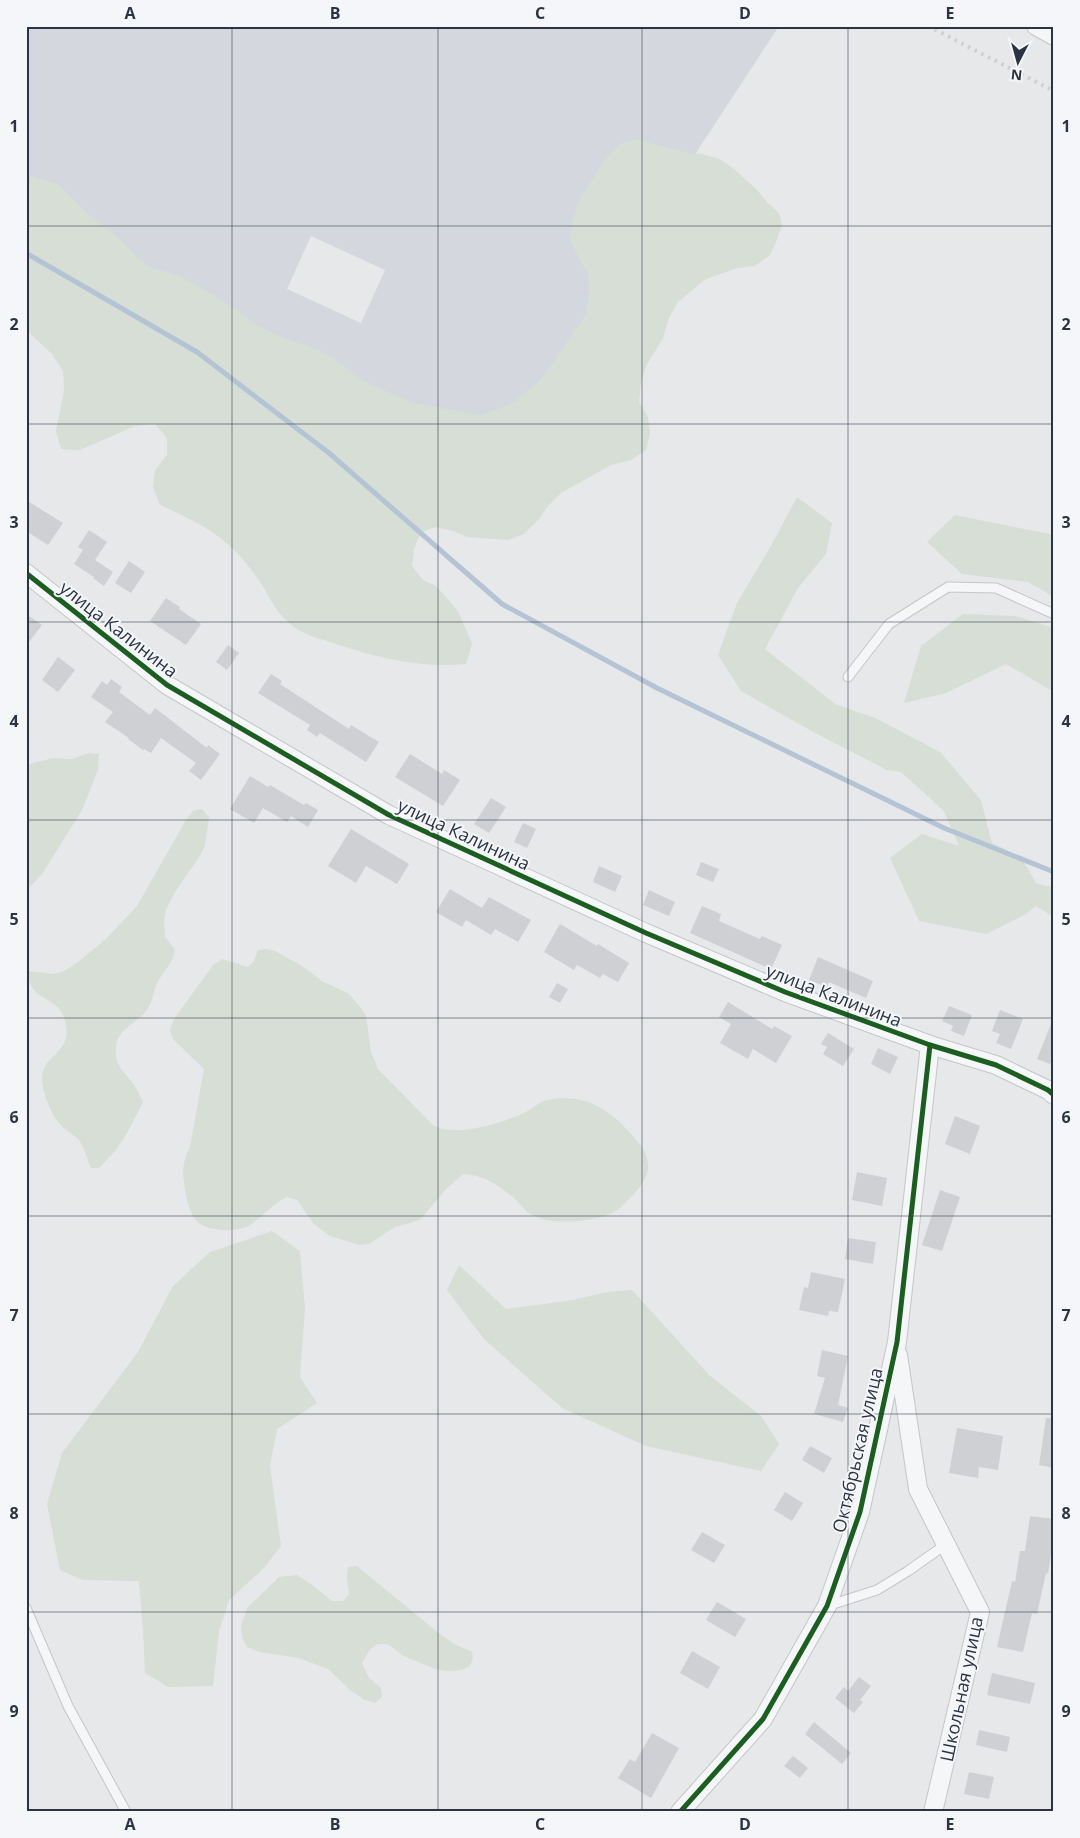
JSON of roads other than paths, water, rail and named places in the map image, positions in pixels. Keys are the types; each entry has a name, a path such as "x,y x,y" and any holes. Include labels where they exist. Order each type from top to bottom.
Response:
{"street":[{"path":"1036,26 1054,36"},
{"name":"улица Калинина","path":"26,574 167,686 389,815 654,937 785,992 930,1046 996,1066 1054,1094"},
{"name":"Октябрьская улица","path":"680,1812 762,1719 827,1606 860,1512 897,1342 930,1046"},
{"name":"Школьная улица","path":"897,1342 918,1489 980,1612 933,1812"}],"lane":[{"path":"848,677 889,624 948,587 996,588 1054,614"},
{"path":"827,1606 876,1590 908,1572 945,1545"},
{"path":"26,1608 68,1706 126,1812"}],"waterway":[{"path":"26,253 197,352 329,453 502,604 657,688 944,828 1054,872"}],"railway":[{"path":"928,26 1054,91"}]}
